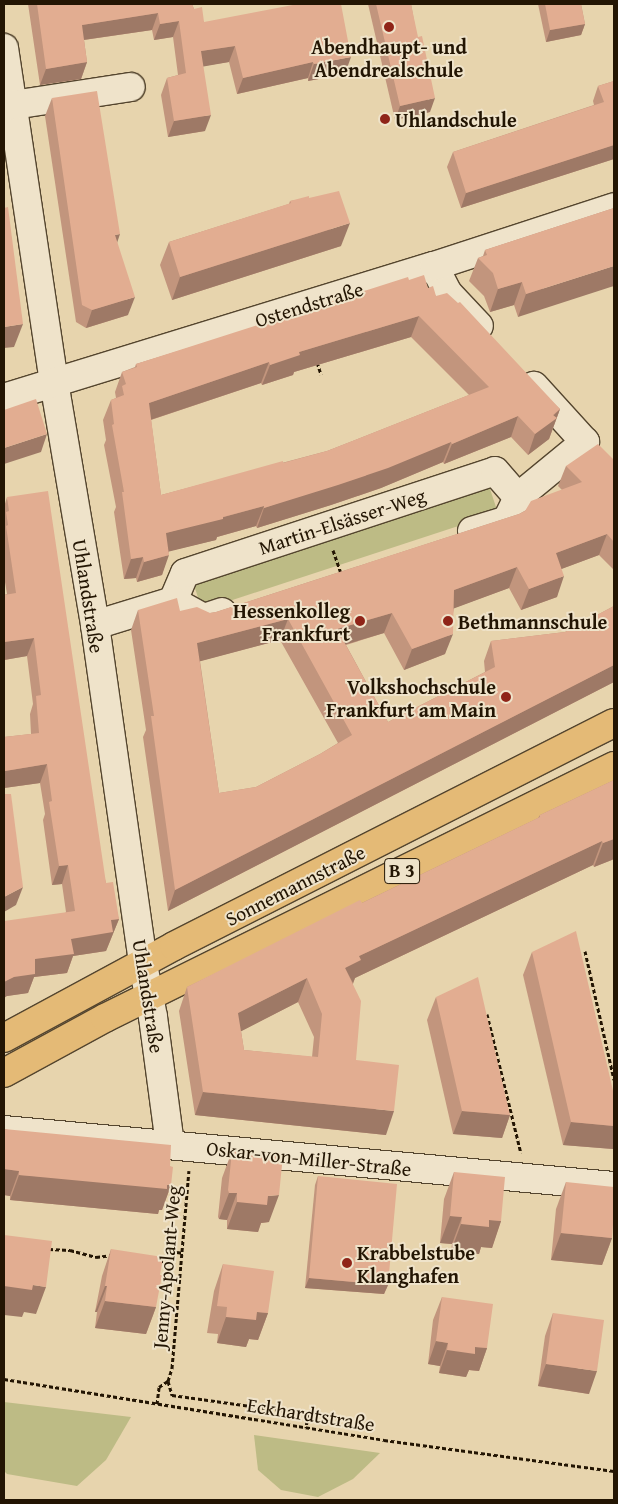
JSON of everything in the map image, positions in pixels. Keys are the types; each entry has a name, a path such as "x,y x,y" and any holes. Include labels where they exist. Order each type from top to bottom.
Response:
{"main road":[{"name":"Sonnemannstraße","path":"4,1038 144,964 614,723"},
{"name":"Sonnemannstraße","path":"4,1073 150,996 614,766"}],"street":[{"name":"Uhlandstraße","path":"4,48 13,104 15,199 54,382 95,625 144,964 181,1145"},
{"path":"13,104 131,87"},
{"name":"Ostendstraße","path":"4,398 434,266 614,207"},
{"path":"434,266 448,293 498,346"},
{"path":"451,538 506,520 518,496 585,442 518,369"},
{"name":"Martin-Elsässer-Weg","path":"173,601 185,573 495,470 518,496"},
{"path":"95,625 173,601 204,618 249,603"},
{"name":"Oskar-von-Miller-Straße","path":"4,1130 614,1186"}],"path":[{"path":"315,356 321,374"},
{"path":"585,951 614,1080"},
{"path":"486,1013 528,1179"},
{"name":"Jenny-Apolant-Weg","path":"168,1381 172,1368 183,1253 181,1145"},
{"path":"46,1249 70,1250 96,1258 113,1254 122,1258"},
{"path":"157,1263 166,1260 177,1252 183,1253"},
{"name":"Eckhardtstraße","path":"4,1379 306,1428 614,1471"},
{"path":"157,1404 160,1387 168,1381 172,1395 308,1414 306,1428"}],"shaded area":[{"path":"489,486 498,513 202,610 193,582"},
{"path":"4,1402 131,1417 106,1460 77,1486 7,1474 4,1471"},
{"path":"254,1435 380,1453 353,1479 318,1497 281,1490 258,1470"}],"building":[{"path":"37,4 192,4 194,9 202,7 204,22 298,4 341,4 351,57 314,64 313,62 243,78 235,46 201,51 211,115 174,121 167,78 186,73 179,21 160,24 158,13 82,25 87,62 46,69"},
{"path":"376,4 411,4 418,37 422,36 435,98 400,106"},
{"path":"545,4 581,4 585,24 550,30"},
{"path":"614,81 614,145 466,193 453,152 604,102 598,86"},
{"path":"97,91 120,234 115,235 135,297 92,310 82,305 52,98"},
{"path":"339,191 350,223 180,277 169,242 291,203 290,201"},
{"path":"8,207 23,324 4,327 4,208"},
{"path":"614,208 614,266 526,294 522,282 498,289 493,273 478,258 487,255 485,250"},
{"path":"424,275 428,288 433,286 436,296 447,293 458,303 460,302 560,409 553,415 557,418 535,434 518,416 452,444 451,442 388,468 338,485 264,508 264,506 223,517 223,519 166,533 169,555 144,562 143,557 131,559 122,492 124,492 112,425 114,424 111,400 124,395 122,386 126,384 122,372 137,367 136,364 408,277 409,280","holes":["419,316 489,387 327,451 283,463 283,461 161,495 149,403 269,362 270,365 300,355 299,352"]},
{"path":"36,399 47,434 4,448 4,410"},
{"path":"598,444 614,460 614,542 607,534 556,553 564,576 529,589 517,567 454,590 453,634 412,649 392,613 337,629 388,722 495,667 491,641 565,632 614,606 614,665 175,890 151,716 154,716 138,610 177,598 180,611 197,607 210,613 216,612 519,514 525,511 531,501 582,482 566,466","holes":["288,619 352,735 256,787 219,793 197,643"]},
{"path":"48,491 106,883 113,882 119,919 111,920 113,932 71,939 74,954 35,959 35,974 14,977 4,982 4,921 75,911 68,865 59,866 49,802 52,801 47,764 5,771 4,764 4,737 39,733 36,696 41,695 34,638 4,642 4,595 16,593 6,526 8,525 6,512 9,511 7,497"},
{"path":"614,780 614,839 603,843 602,841 359,956 361,960 345,968 361,1001 356,1060 399,1065 394,1111 203,1092 187,987 360,900 362,903 540,817 540,815","holes":["307,978 322,1014 318,1057 244,1050 238,1013"]},
{"path":"4,794 11,794 23,887 4,897"},
{"path":"576,931 614,1095 614,1126 571,1122 532,952"},
{"path":"478,977 510,1115 462,1111 436,997"},
{"path":"4,1129 171,1145 170,1166 173,1167 171,1185 167,1185 167,1189 19,1175 19,1171 4,1169"},
{"path":"232,1151 283,1155 279,1195 268,1196 267,1205 237,1202 237,1193 229,1193 228,1190"},
{"path":"454,1172 505,1177 501,1221 489,1220 489,1227 461,1224 462,1217 450,1216"},
{"path":"318,1176 397,1184 388,1285 309,1278"},
{"path":"566,1182 614,1187 612,1238 561,1233"},
{"path":"4,1235 52,1241 46,1287 33,1285 32,1290 4,1286"},
{"path":"111,1249 163,1257 160,1275 162,1275 156,1307 105,1301 107,1286 105,1286"},
{"path":"223,1264 274,1271 268,1313 257,1312 256,1320 226,1317 227,1307 217,1306"},
{"path":"442,1297 493,1304 487,1348 475,1347 475,1354 447,1350 448,1343 436,1341"},
{"path":"553,1313 604,1320 597,1371 546,1364"}],"place":[{"name":"Abendhaupt- und Abendrealschule","path":"389,27"},
{"name":"Uhlandschule","path":"385,119"},
{"name":"Hessenkolleg Frankfurt","path":"360,621"},
{"name":"Bethmannschule","path":"448,621"},
{"name":"Volkshochschule Frankfurt am Main","path":"506,697"},
{"name":"Krabbelstube Klanghafen","path":"347,1263"}]}
